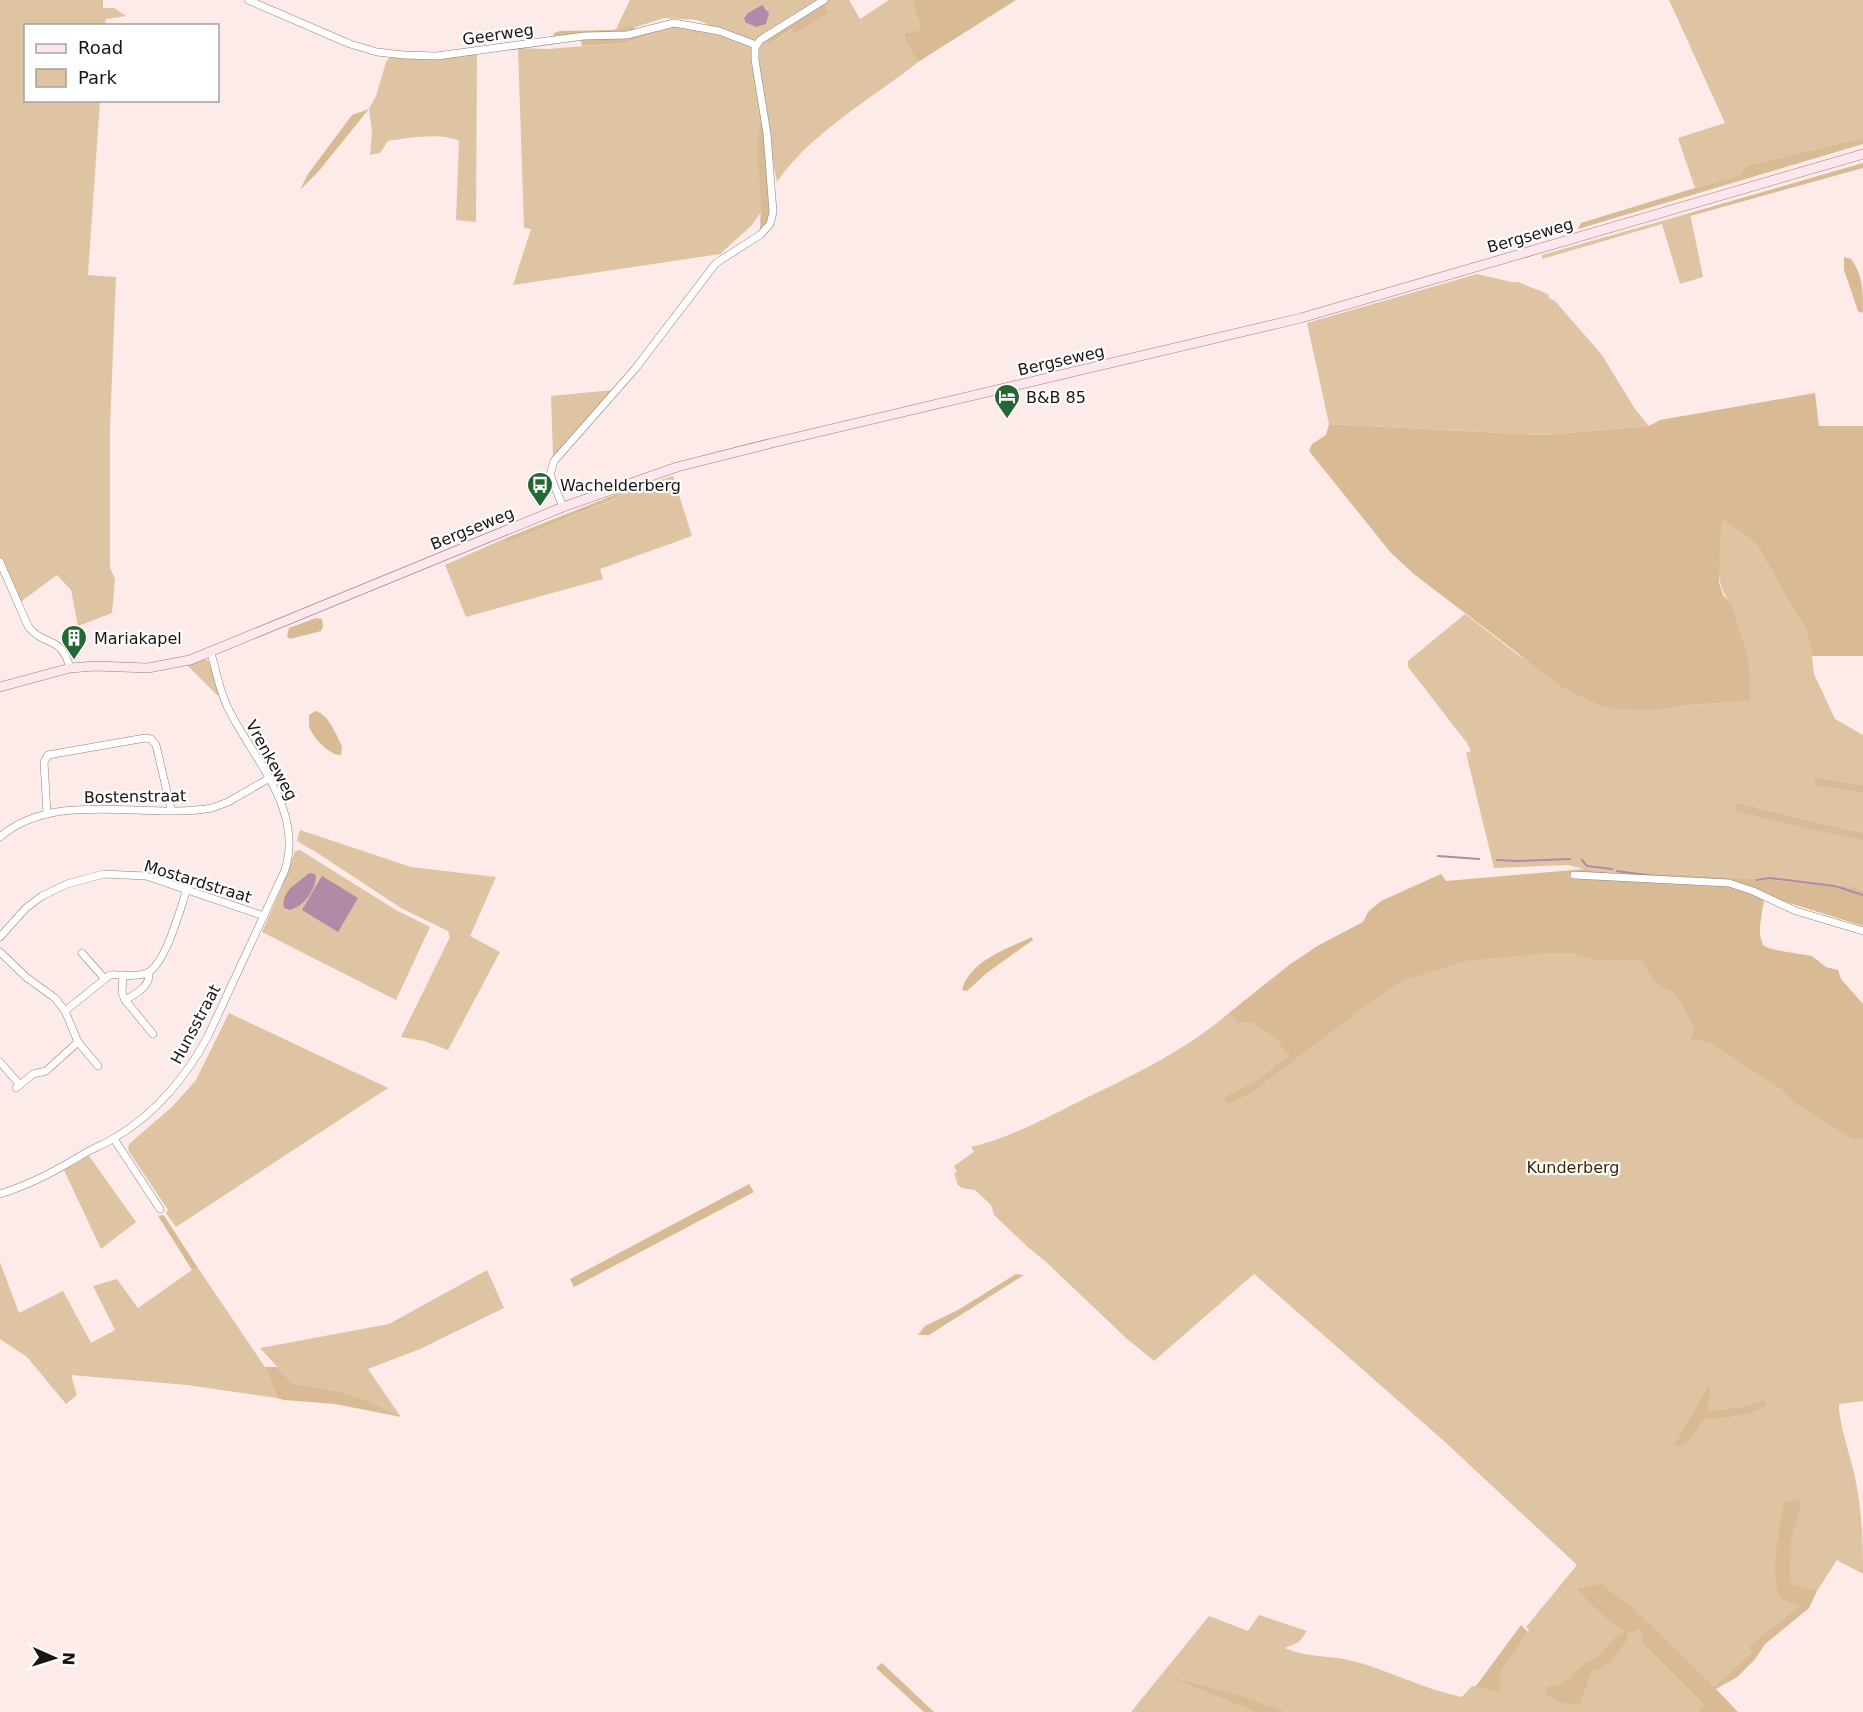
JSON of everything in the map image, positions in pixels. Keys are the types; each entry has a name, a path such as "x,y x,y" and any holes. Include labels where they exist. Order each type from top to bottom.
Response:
{"street":[{"name":"Geerweg","path":"248,0 350,44 377,52 404,56 437,56 584,36 627,35 674,23 719,31 756,45"},
{"path":"563,507 550,475 554,461 630,375 715,265 760,235 772,220 773,206 767,134 754,55 756,45 762,38 824,0"},
{"name":"Bergseweg","path":"0,687 69,669 95,666 148,668 182,663 563,507 642,478 711,458 1305,317 1863,154"},
{"path":"0,562 28,626 35,633 62,648 69,669"},
{"name":"Vrenkeweg","path":"211,653 227,707 287,816 290,846 285,870 264,916"},
{"path":"46,814 44,762 48,755 145,738 151,739 156,745 171,809"},
{"name":"Bostenstraat","path":"0,837 46,814 70,810 201,809 218,806 268,779"},
{"name":"Mostardstraat","path":"0,937 26,908 42,897 61,886 104,873 146,876 264,916"},
{"path":"1574,874 1729,883 1796,911 1863,931"},
{"path":"65,1011 110,975 139,975 149,972 170,940 187,889"},
{"name":"Hunsstraat","path":"0,1194 40,1179 114,1139 154,1107 175,1086 194,1061 208,1036 264,916"},
{"path":"0,952 26,977 55,998 65,1011 78,1042 98,1066"},
{"path":"81,953 104,978"},
{"path":"124,1000 145,986 150,978 149,972"},
{"path":"123,975 124,1000 153,1034"},
{"path":"0,1062 18,1086 33,1074 46,1071 78,1042"},
{"path":"114,1139 160,1209"}],"green space":[{"path":"0,0 103,0 103,8 114,8 126,16 106,19 105,24 24,24 24,102 100,102 88,275 116,277 110,427 110,568 115,579 112,613 78,626 71,590 57,575 19,603 0,559"},
{"path":"630,0 819,0 765,40 769,45 793,29 794,32 829,13 823,0 849,0 860,19 889,0 912,0 920,24 919,31 904,35 905,41 918,62 824,132 806,148 777,182 763,114 761,212 752,225 720,254 513,285 531,229 524,228 518,48 547,49 625,43 674,26 704,31 707,24 697,20 664,18 636,27 616,29","holes":["760,6 767,9 756,27 744,21 745,16"]},
{"path":"1669,0 1863,0 1863,138 1746,166 1741,176 1695,188 1678,138 1725,123"},
{"path":"477,53 476,222 456,220 459,141 434,136 388,141 380,153 370,155 372,132 369,109 376,96 386,62 390,57"},
{"path":"1690,213 1703,277 1680,284 1662,224 1542,259 1542,255"},
{"path":"1477,274 1518,282 1548,294 1549,298 1555,301 1602,355 1635,409 1649,426 1543,435 1329,424 1307,323"},
{"path":"613,390 553,456 551,396"},
{"path":"673,476 692,536 600,569 603,579 466,617 445,565 506,538 507,541 618,498 617,494"},
{"name":"Kunderberg","path":"1723,520 1752,540 1762,553 1807,630 1814,674 1835,719 1863,735 1863,785 1816,777 1818,786 1863,793 1863,833 1737,803 1734,810 1863,841 1863,891 1854,887 1760,879 1635,872 1760,916 1760,940 1763,946 1818,962 1837,977 1863,1006 1863,1401 1839,1404 1839,1410 1859,1498 1863,1574 1837,1560 1815,1591 1809,1608 1765,1644 1755,1659 1737,1677 1715,1689 1720,1712 1131,1712 1209,1616 1248,1631 1259,1615 1307,1631 1299,1642 1285,1648 1353,1661 1462,1697 1471,1687 1480,1685 1528,1632 1526,1627 1577,1565 1445,1442 1254,1274 1154,1361 1126,1338 994,1215 991,1205 975,1190 958,1185 954,1166 974,1152 971,1147 997,1139 1051,1116 1136,1073 1193,1040 1229,1013 1235,1018 1595,872 1568,865 1494,868 1466,753 1471,751 1408,667 1408,661 1465,614 1517,654 1604,707 1658,710 1690,705 1750,701 1731,603 1725,595 1719,575"},
{"path":"202,659 210,663 220,695 217,695 187,665"},
{"path":"300,830 411,867 496,877 470,936 500,952 448,1050 424,1041 401,1037 450,937 448,931 401,908 297,841"},
{"path":"300,850 396,910 430,927 396,1000 262,932 295,851","holes":["308,875 316,877 309,896 293,909 293,885"]},
{"path":"229,1013 388,1088 176,1227 166,1213 168,1210 128,1150 129,1144 173,1106 196,1080"},
{"path":"89,1156 136,1222 101,1249 64,1170"},
{"path":"0,1262 19,1313 63,1291 91,1343 115,1330 93,1286 117,1279 138,1308 198,1268 265,1367 277,1398 187,1385 71,1375 77,1395 66,1404 27,1357 0,1339"},
{"path":"487,1270 504,1308 420,1349 368,1369 401,1417 349,1394 293,1384 260,1348 389,1324"}],"shaded area":[{"path":"823,0 829,13 794,33 792,29 769,45 765,40"},
{"path":"912,0 1016,0 918,62 905,41 904,34 919,31 920,24"},
{"path":"762,5 769,13 766,24 756,27 745,22 744,18 748,13"},
{"path":"633,26 636,30 553,36 554,33 560,31 612,30"},
{"path":"674,26 625,43 582,46 581,40 610,38"},
{"path":"369,109 318,172 300,190 308,174 352,115"},
{"path":"762,112 773,219 760,230 761,202 757,146"},
{"path":"1863,138 1863,144 1578,229 1581,223 1740,176 1746,166"},
{"path":"1863,163 1863,168 1690,216 1690,213"},
{"path":"1844,257 1851,259 1862,283 1863,311 1861,313 1858,311 1844,270"},
{"path":"1815,393 1819,426 1863,426 1863,656 1812,656 1807,630 1762,553 1752,540 1723,520 1719,582 1723,595 1731,603 1749,661 1750,701 1690,705 1658,710 1621,709 1604,707 1562,687 1415,575 1391,553 1309,451 1312,444 1326,435 1329,424 1543,435 1649,426 1660,420"},
{"path":"617,494 619,497 506,542 506,538"},
{"path":"316,618 322,619 321,631 290,639 287,636 289,628"},
{"path":"316,711 321,713 332,726 342,746 341,755 327,749 311,730 309,715"},
{"path":"1816,777 1863,785 1863,793 1817,786 1814,783"},
{"path":"1737,803 1863,833 1863,841 1737,812 1734,808"},
{"path":"1585,869 1624,877 1635,872 1760,879 1854,887 1863,891 1863,926 1783,901 1764,899 1759,932 1763,945 1768,949 1812,956 1826,967 1838,970 1841,979 1863,1004 1863,1138 1853,1139 1791,1100 1783,1090 1711,1043 1691,1040 1695,1030 1681,1002 1670,990 1656,983 1642,962 1596,960 1573,953 1548,953 1465,961 1402,981 1384,992 1248,1095 1237,1098 1229,1104 1223,1098 1258,1080 1290,1055 1284,1051 1278,1040 1257,1025 1251,1022 1240,1023 1229,1013 1289,965 1319,945 1363,922 1368,912 1381,901 1441,874 1446,881"},
{"path":"309,873 315,874 316,877 308,897 295,908 290,910 284,908 285,896"},
{"path":"322,876 358,898 338,932 302,910"},
{"path":"1032,937 1033,940 988,972 967,991 962,990 966,980 981,963"},
{"path":"749,1184 754,1192 574,1287 570,1279"},
{"path":"163,1215 198,1268 192,1270 158,1216"},
{"path":"1016,1274 1024,1275 929,1335 918,1335 925,1326 958,1310"},
{"path":"265,1367 277,1367 293,1384 349,1394 401,1417 335,1404 277,1398"},
{"path":"1709,1385 1710,1397 1706,1411 1739,1408 1762,1401 1766,1402 1766,1405 1754,1412 1704,1419 1688,1440 1674,1446"},
{"path":"1798,1500 1801,1503 1791,1540 1790,1581 1794,1585 1817,1591 1809,1608 1765,1644 1755,1659 1737,1677 1716,1689 1738,1712 1699,1712 1704,1704 1643,1643 1640,1629 1630,1632 1617,1626 1577,1589 1601,1584 1633,1608 1714,1687 1753,1652 1749,1647 1751,1645 1800,1606 1780,1596 1775,1577 1776,1550 1784,1502"},
{"path":"1521,1625 1528,1632 1499,1673 1501,1676 1500,1692 1471,1686 1476,1686"},
{"path":"1626,1631 1628,1639 1612,1659 1603,1667 1592,1670 1579,1706 1558,1702 1546,1694 1547,1687 1562,1684 1585,1663 1598,1657 1613,1639"},
{"path":"882,1663 934,1712 924,1712 876,1668"},
{"path":"1170,1677 1241,1696 1284,1712 1257,1712"}],"waterway":[{"path":"1438,856 1479,859"},
{"path":"1497,860 1570,859"},
{"path":"1582,860 1587,866 1612,869"},
{"path":"1617,871 1653,876"},
{"path":"1757,880 1770,878 1835,886 1863,895"}],"place":[{"name":"B&B 85","path":"1007,420"},
{"name":"Wachelderberg","path":"540,508"},
{"name":"Mariakapel","path":"74,661"}]}
